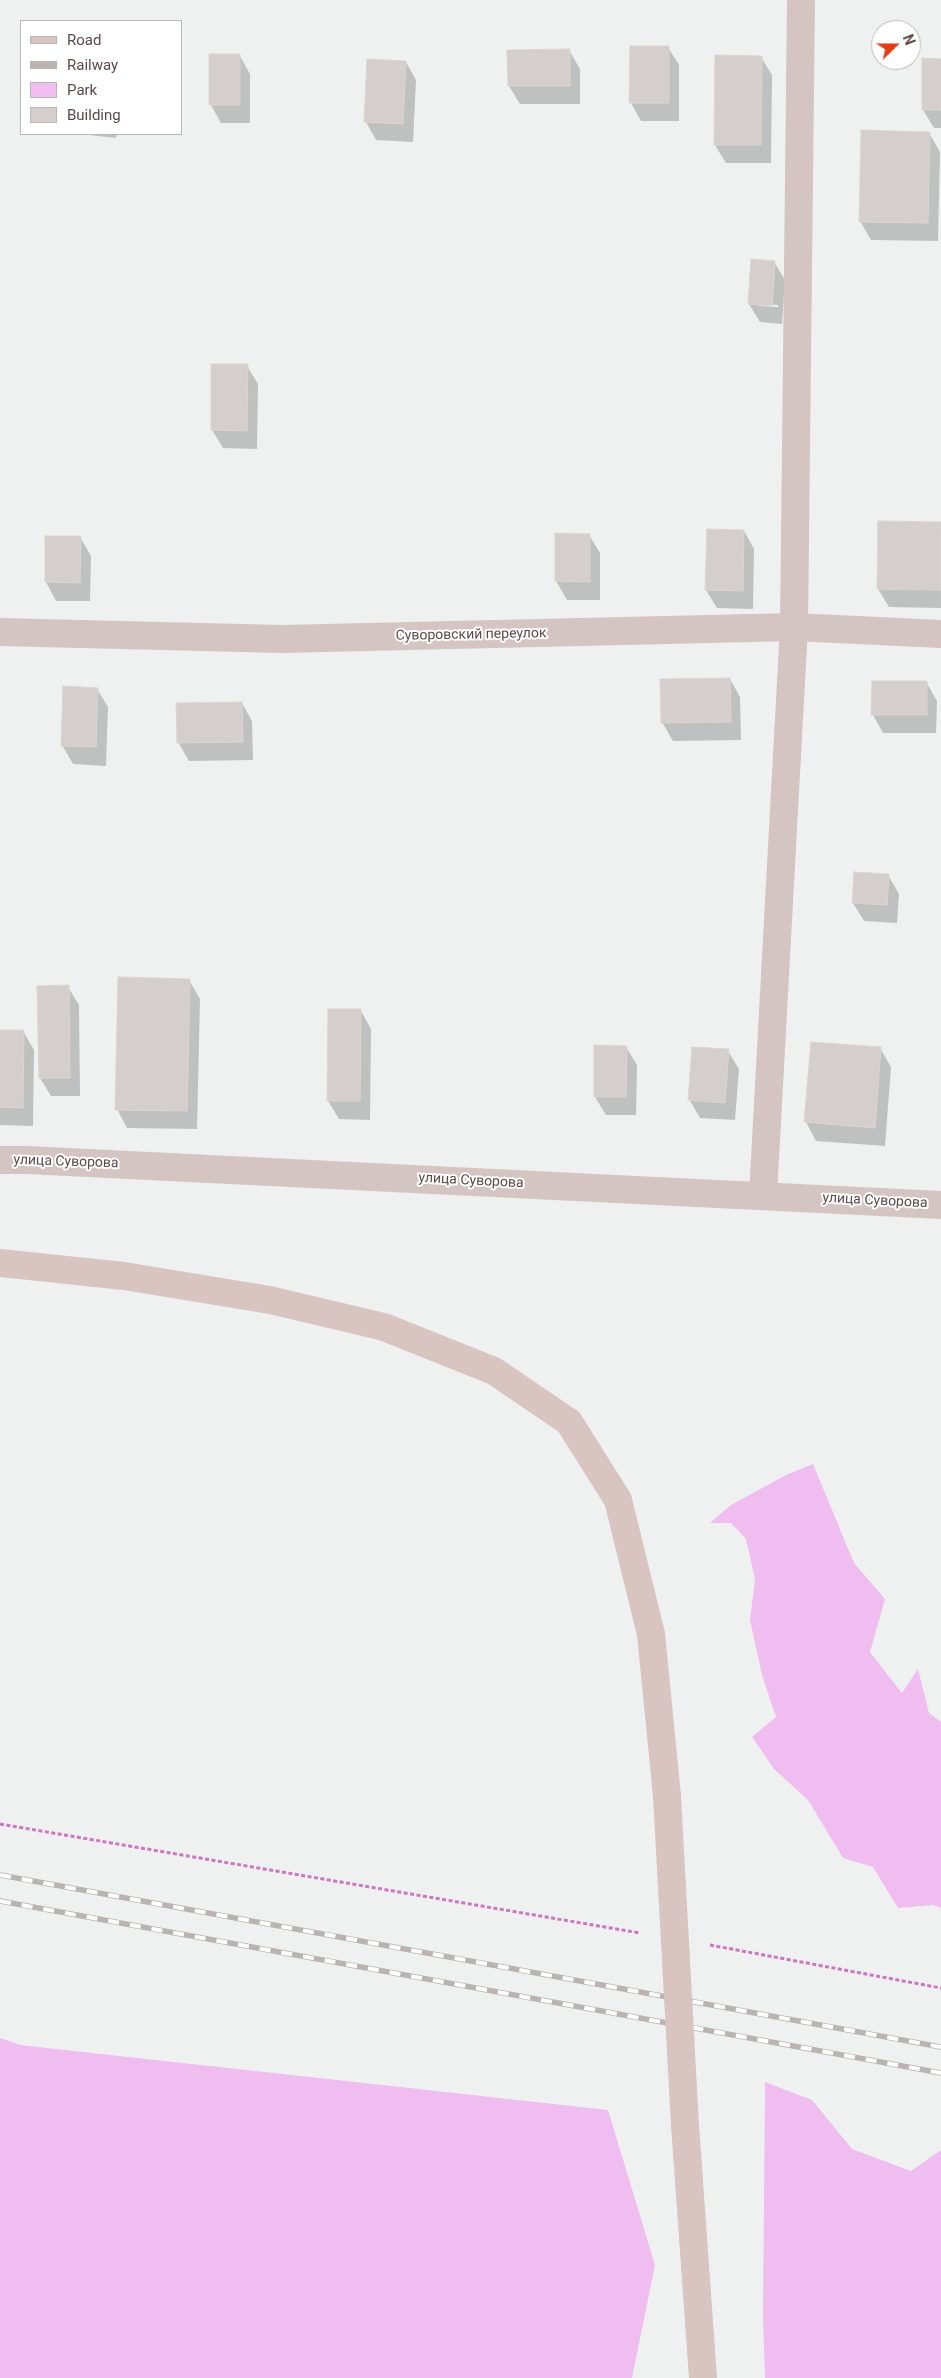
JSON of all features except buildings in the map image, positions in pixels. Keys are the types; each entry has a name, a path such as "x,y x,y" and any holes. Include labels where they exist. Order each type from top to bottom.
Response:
{"street":[{"path":"763,1195 794,628 800,0"},
{"name":"Суворовский переулок","path":"0,632 282,639 794,628 941,634"},
{"name":"улица Суворова","path":"0,1160 941,1205"},
{"path":"0,1263 124,1276 270,1300 384,1327 494,1371 569,1422 618,1500 651,1634 667,1796 685,2115 703,2378"}],"path":[{"path":"0,1824 648,1935"},
{"path":"707,1945 941,1988"}],"green space":[{"path":"813,1464 854,1563 885,1599 870,1652 902,1693 918,1669 929,1713 941,1722 941,1908 933,1905 898,1908 873,1867 843,1858 808,1800 774,1769 752,1737 776,1717 762,1675 750,1620 755,1579 746,1539 731,1523 710,1523 731,1505 786,1475"},
{"path":"0,2038 20,2045 608,2110 655,2265 632,2378 0,2378"},
{"path":"765,2082 812,2100 852,2149 911,2171 941,2150 941,2378 765,2378 763,2318"}],"railway":[{"path":"0,1875 941,2047"},
{"path":"0,1901 941,2073"}]}
